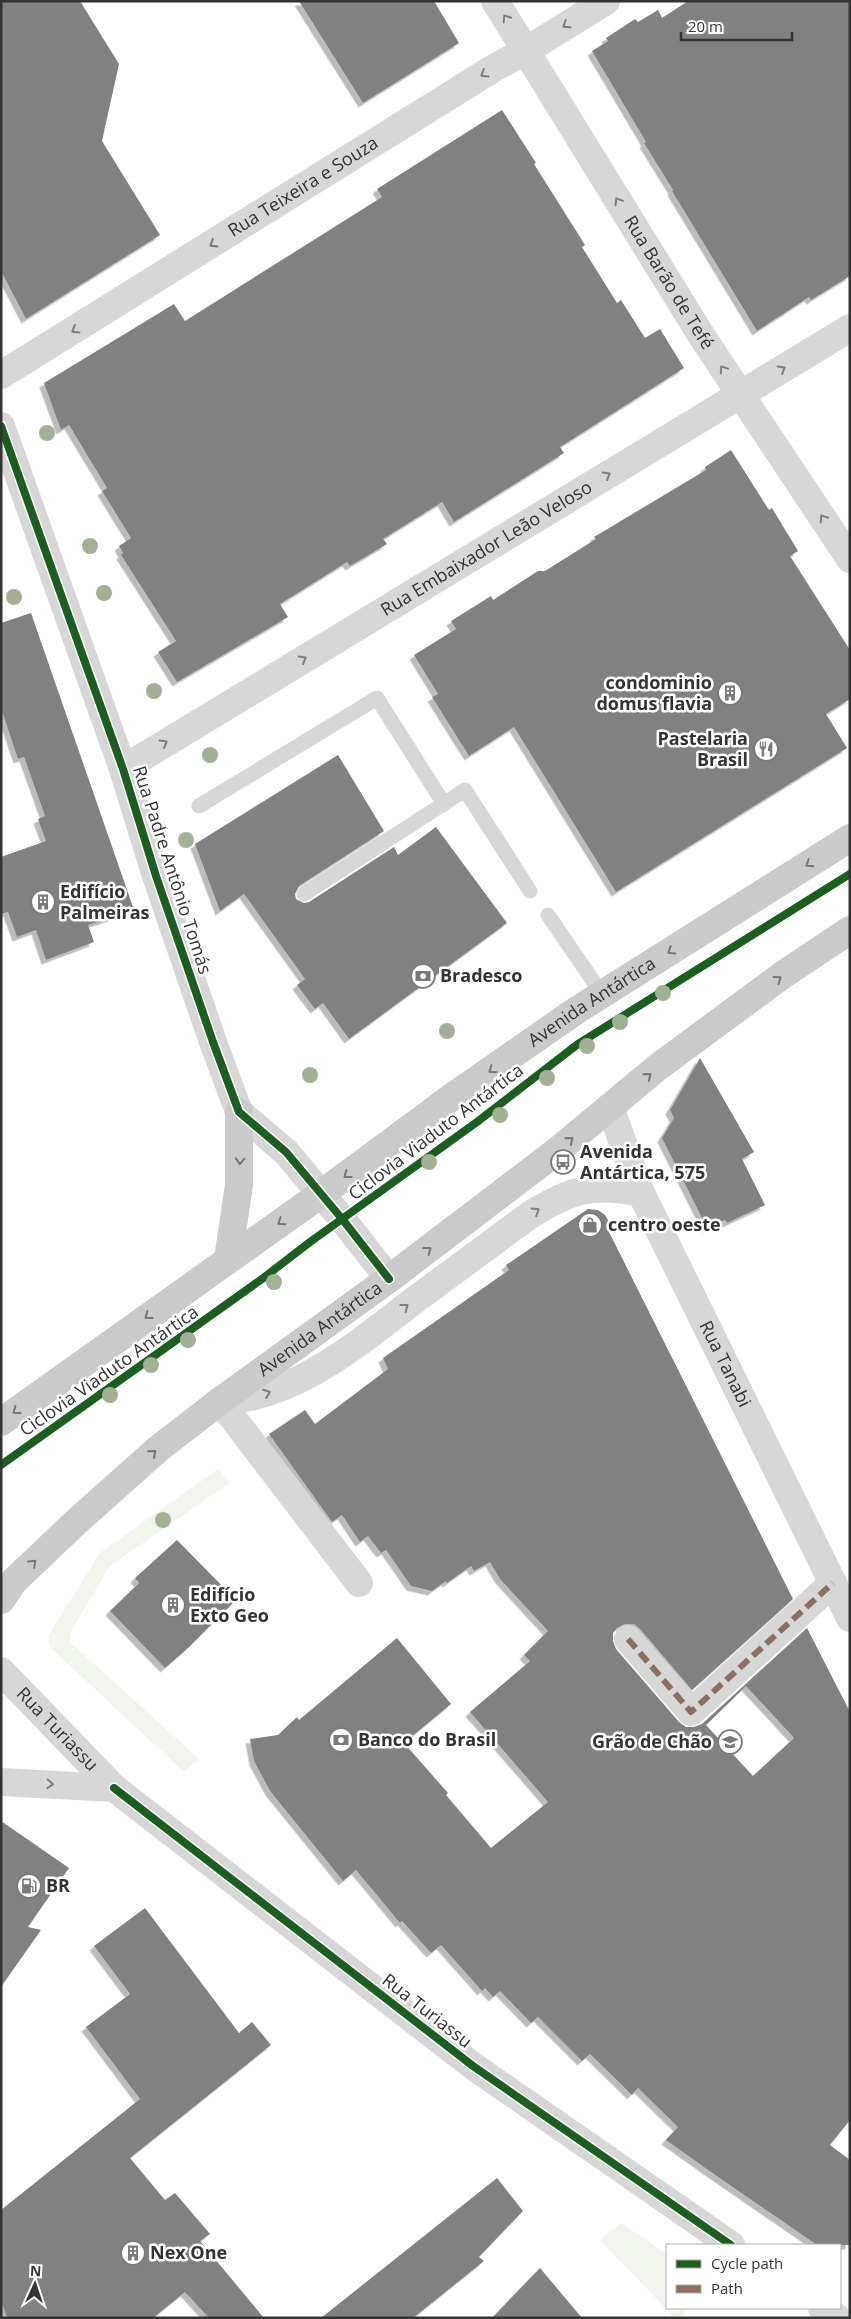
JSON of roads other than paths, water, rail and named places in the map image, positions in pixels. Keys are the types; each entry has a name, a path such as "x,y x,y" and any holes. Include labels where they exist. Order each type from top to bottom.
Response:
{"main road":[{"name":"Avenida Antártica","path":"1,1422 321,1194 452,1097 602,994 850,838"},
{"name":"Avenida Antártica","path":"1,1600 14,1581 75,1522 158,1449 220,1401 389,1279 658,1068 850,930"},
{"path":"228,1259 240,1185 239,1112"}],"street":[{"name":"Rua Barão de Tefé","path":"495,1 527,50 701,335 850,559"},
{"name":"Rua Teixeira e Souza","path":"1,375 494,68 606,1"},
{"name":"Rua Embaixador Leão Veloso","path":"123,768 850,328"},
{"name":"Rua Padre Antônio Tomás","path":"1,426 123,768 156,876 239,1112 286,1152 389,1279"},
{"name":"Rua Tanabi","path":"610,1107 642,1193 850,1618"},
{"name":"Avenida Antártica","path":"220,1401 260,1396 320,1367 348,1350 530,1215 558,1197 586,1189 618,1188 642,1193"},
{"path":"220,1401 359,1583"},
{"path":"628,1639 691,1712 833,1582"},
{"name":"Rua Turiassu","path":"1,1670 114,1788 473,2066 730,2244"},
{"name":"Rua Turiassu","path":"1,1782 114,1788"},
{"path":"824,2309 837,2318"}],"lane":[{"path":"199,806 377,698 444,804"},
{"path":"304,894 465,790 530,891"},
{"path":"548,914 602,994"}],"place":[{"name":"condominio domus flavia","path":"730,693"},
{"name":"Pastelaria Brasil","path":"766,749"},
{"name":"Edifício Palmeiras","path":"43,902"},
{"name":"Bradesco","path":"423,976"},
{"name":"Avenida Antártica, 575","path":"563,1162"},
{"name":"centro oeste","path":"590,1225"},
{"name":"Edifício Exto Geo","path":"173,1605"},
{"name":"Banco do Brasil","path":"341,1740"},
{"name":"Grão de Chão","path":"730,1742"},
{"name":"BR","path":"29,1886"},
{"name":"Nex One","path":"133,2253"}]}
